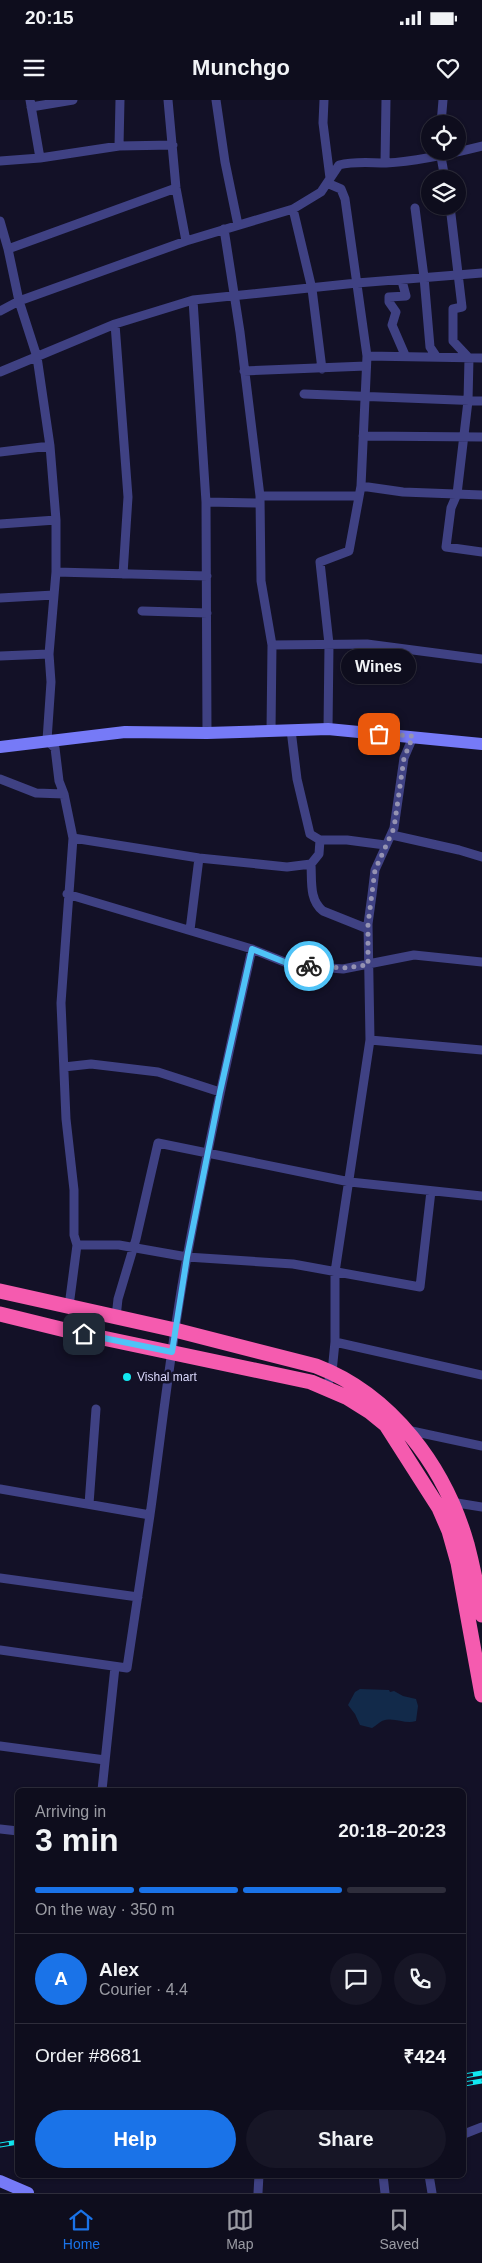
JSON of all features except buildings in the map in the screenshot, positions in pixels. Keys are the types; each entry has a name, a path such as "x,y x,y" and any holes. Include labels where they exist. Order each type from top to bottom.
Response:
{"highway":[{"path":"0,1291 175,1330 316,1366 332,1372 378,1401 407,1430 435,1472 451,1502 467,1544 476,1561 482,1615"},
{"path":"0,1314 311,1382 370,1412 386,1426 439,1508 449,1532 458,1563 482,1694"}],"street":[{"path":"40,158 30,104 73,100"},
{"path":"119,146 120,100"},
{"path":"168,100 176,188 186,241"},
{"path":"216,100 225,162 238,225"},
{"path":"324,100 323,123 329,180 344,193 367,356 362,486 358,496 349,551 320,562 329,644 328,729"},
{"path":"385,163 386,100"},
{"path":"442,115 443,100"},
{"path":"0,161 40,158 119,146 173,145"},
{"path":"466,149 482,146"},
{"path":"0,311 18,301 186,241 293,209 316,195 339,165 362,162 385,163 421,157"},
{"path":"8,249 176,188"},
{"path":"415,208 424,277 430,347 436,356"},
{"path":"293,209 312,289 322,369"},
{"path":"451,215 462,307 453,309 453,341 469,358 468,401 464,438 457,494 451,508 446,546 482,552"},
{"path":"0,220 8,249 18,301 37,356 50,446 56,520 56,572 49,654 51,682 47,740 55,748 59,781 64,794 72,838 61,1003 66,1119 74,1190 74,1235 77,1245 69,1306"},
{"path":"224,229 260,500 261,581 272,645 271,731"},
{"path":"0,372 115,324 193,300 357,283 482,274"},
{"path":"402,280 406,296 389,297 389,302 396,312 392,325 405,355"},
{"path":"193,300 206,502 207,733"},
{"path":"115,324 128,497 123,574"},
{"path":"367,356 405,355 482,358"},
{"path":"244,371 366,366"},
{"path":"304,394 482,401"},
{"path":"363,436 482,437"},
{"path":"0,452 50,446"},
{"path":"362,486 403,492 482,495"},
{"path":"206,502 358,496"},
{"path":"0,524 56,520"},
{"path":"56,572 207,576"},
{"path":"0,598 54,594"},
{"path":"142,611 207,612"},
{"path":"272,645 367,644 482,659"},
{"path":"0,656 49,654"},
{"path":"0,747 125,732 207,733 328,729 482,744"},
{"path":"291,730 296,779 310,834 320,840 347,840 385,845"},
{"path":"326,1388 332,1372 336,1342 336,1272 370,1040 368,929 375,870 385,845 392,835 399,806 404,758 413,736"},
{"path":"0,779 36,793 64,794"},
{"path":"392,835 451,848 482,858"},
{"path":"72,838 199,858 288,867 310,864 319,854 320,840"},
{"path":"190,930 199,858"},
{"path":"310,864 312,896 317,906 323,911 368,929"},
{"path":"67,894 252,949 292,965 343,968 368,965 414,955 482,962"},
{"path":"0,1650 127,1668 187,1257 220,1092 252,949"},
{"path":"370,1040 482,1050"},
{"path":"64,1067 91,1064 158,1072 220,1092"},
{"path":"116,1317 118,1299 158,1143 350,1182 482,1196"},
{"path":"77,1245 119,1245 187,1257 293,1264 420,1287 432,1191"},
{"path":"336,1342 482,1375"},
{"path":"89,1504 96,1409"},
{"path":"407,1430 482,1446"},
{"path":"0,1489 150,1515"},
{"path":"451,1502 482,1507"},
{"path":"0,1578 138,1596"},
{"path":"102,1788 115,1667"},
{"path":"0,1746 105,1760"},
{"path":"0,1829 15,1831"},
{"path":"466,2133 482,2127"},
{"path":"258,2193 259,2178"},
{"path":"383,2178 384,2193"},
{"path":"430,2178 432,2193"},
{"path":"0,2181 28,2193"}],"water":[{"path":"360,1689 389,1690 390,1692 394,1691 403,1696 416,1699 418,1706 416,1721 386,1720 372,1728 360,1725 348,1705 355,1692"}],"railway":[{"path":"466,2076 482,2073"},
{"path":"466,2084 482,2081"},
{"path":"0,2145 15,2142"}],"way so far":[{"path":"309,966 343,968 368,965 368,924 375,870 394,828 401,792 404,758 410,748 413,736 379,734"}],"place":[{"name":"Wines","path":"379,734"},
{"name":"Vishal mart","path":"127,1377"}],"route":[{"path":"84,1334 172,1352 187,1257 220,1092 252,949 292,965 309,966"}]}
